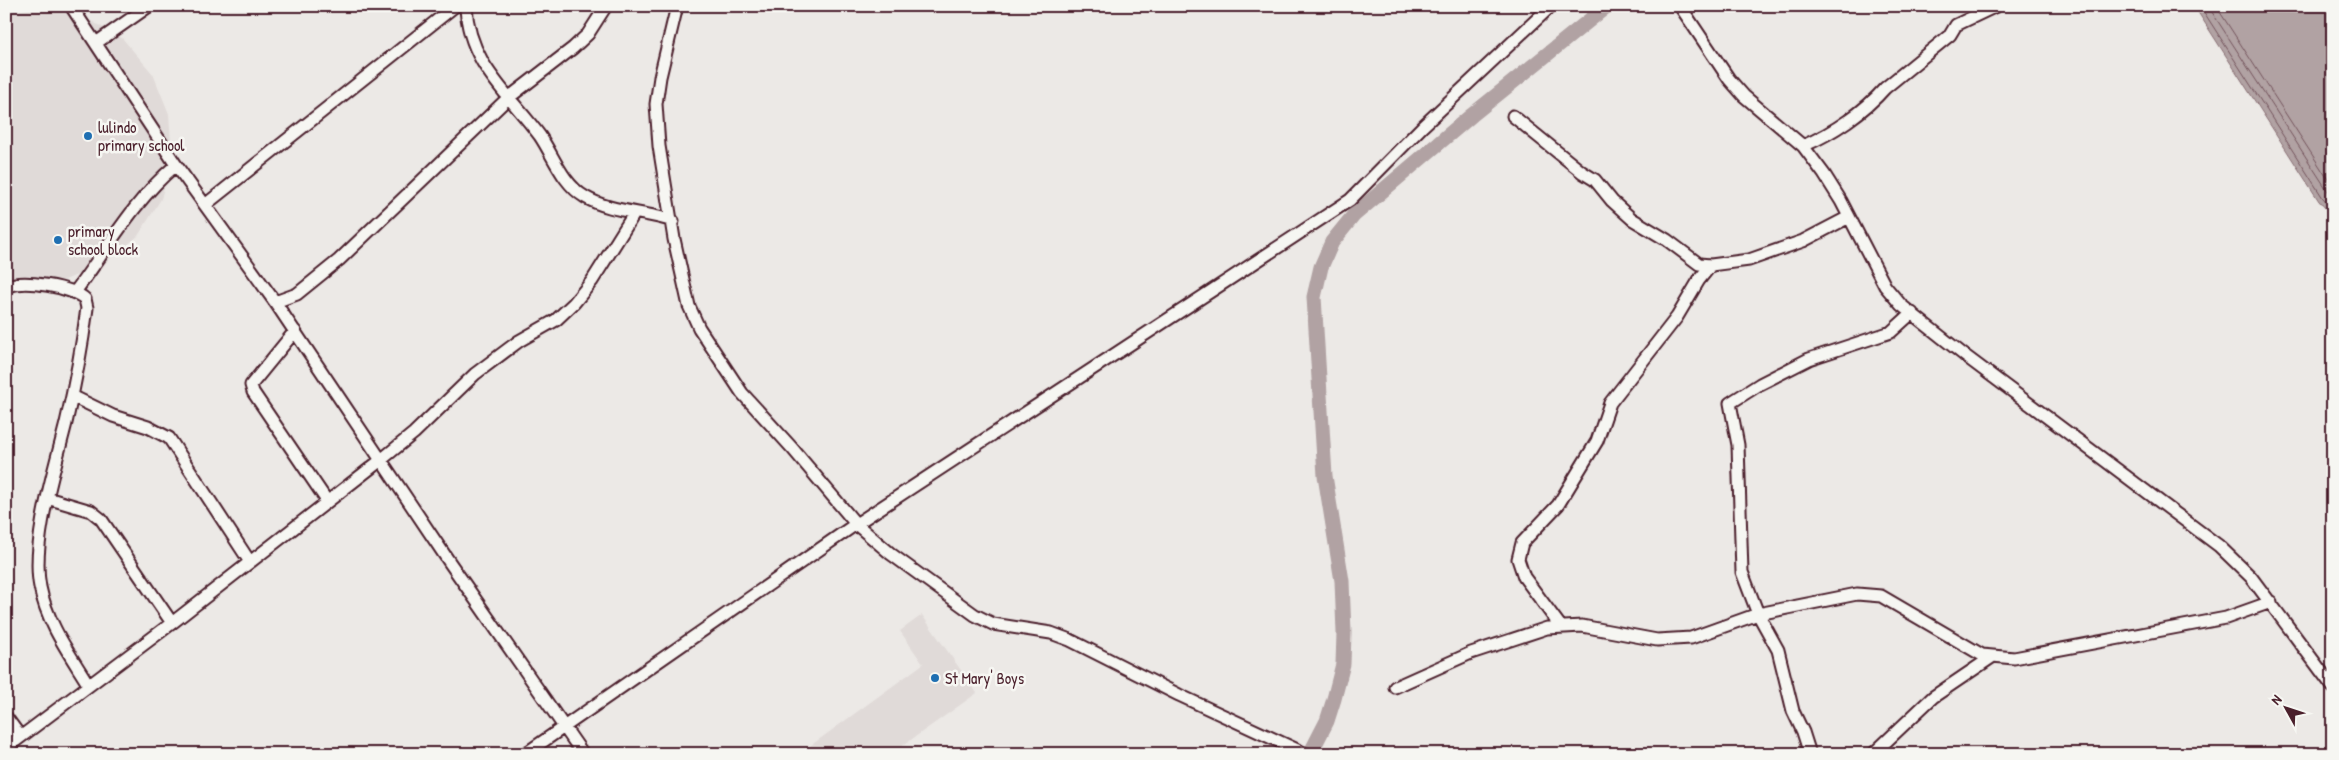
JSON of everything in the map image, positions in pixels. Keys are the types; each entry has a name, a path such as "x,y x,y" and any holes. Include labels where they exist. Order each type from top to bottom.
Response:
{"street":[{"path":"71,6 176,165 275,302 450,563 583,754"},
{"path":"96,43 149,6"},
{"path":"205,205 455,6"},
{"path":"466,6 467,28 493,80 507,99 537,132 574,189 596,202 634,214 654,214 673,221"},
{"path":"275,302 297,294 339,260 507,99 573,48 588,34 606,6"},
{"path":"677,6 660,77 656,104 659,146 673,221 674,238 689,306 699,328 742,393 792,448 856,524 917,574 975,615 993,624 1051,633 1070,640 1179,695 1306,754"},
{"path":"525,754 856,524 1350,200 1423,126 1551,6"},
{"path":"1680,6 1739,90 1803,146 1824,174 1885,286 1896,299 1951,345 2219,546 2251,577 2333,687"},
{"path":"1803,146 1826,134 1877,98 1886,88 1950,35 1956,25 1996,6"},
{"path":"1513,116 1582,172 1595,180 1632,219 1667,240 1699,264 1711,266 1749,260 1803,241 1849,217"},
{"path":"75,292 128,217 152,187 176,165"},
{"path":"6,748 88,684 172,623 381,460 414,433 476,374 519,341 556,320 574,303 592,281 634,214"},
{"path":"1561,627 1524,577 1518,559 1522,543 1558,505 1597,441 1610,403 1621,386 1677,317 1699,280 1711,266"},
{"path":"6,287 19,282 75,292 85,299 87,308 72,396 47,498 38,563 39,585 51,623 88,684"},
{"path":"1810,754 1803,732 1793,711 1778,650 1758,614 1742,572 1738,445 1730,403 1760,384 1809,359 1891,332 1912,313"},
{"path":"295,331 251,384 253,392 327,501"},
{"path":"72,396 112,416 148,427 169,438 250,562"},
{"path":"47,498 91,511 101,519 172,623"},
{"path":"1395,688 1501,642 1547,628 1594,627 1626,636 1657,640 1691,638 1758,614 1857,594 1881,596 1982,655 2014,658 2144,635 2195,622 2226,618 2271,602"},
{"path":"1873,754 1933,696 1992,657"},
{"path":"6,717 20,736"}],"shaded area":[{"name":"lulindo primary school","path":"33,8 80,15 122,38 153,74 169,114 172,157 161,199 138,236 105,263 65,280 22,283 6,279 6,13"},
{"name":"St Mary' Boys","path":"922,615 977,693 891,754 799,754 923,664 900,631"}],"water":[{"path":"2194,6 2333,6 2333,217 2319,201"}],"waterway":[{"path":"1310,754 1327,721 1334,699 1343,664 1344,633 1342,581 1325,476 1314,297 1321,267 1332,242 1354,215 1472,115 1607,6"}],"place":[{"name":"lulindo primary school","path":"88,136"},
{"name":"primary school block","path":"58,240"},
{"name":"St Mary' Boys","path":"935,678"}]}
